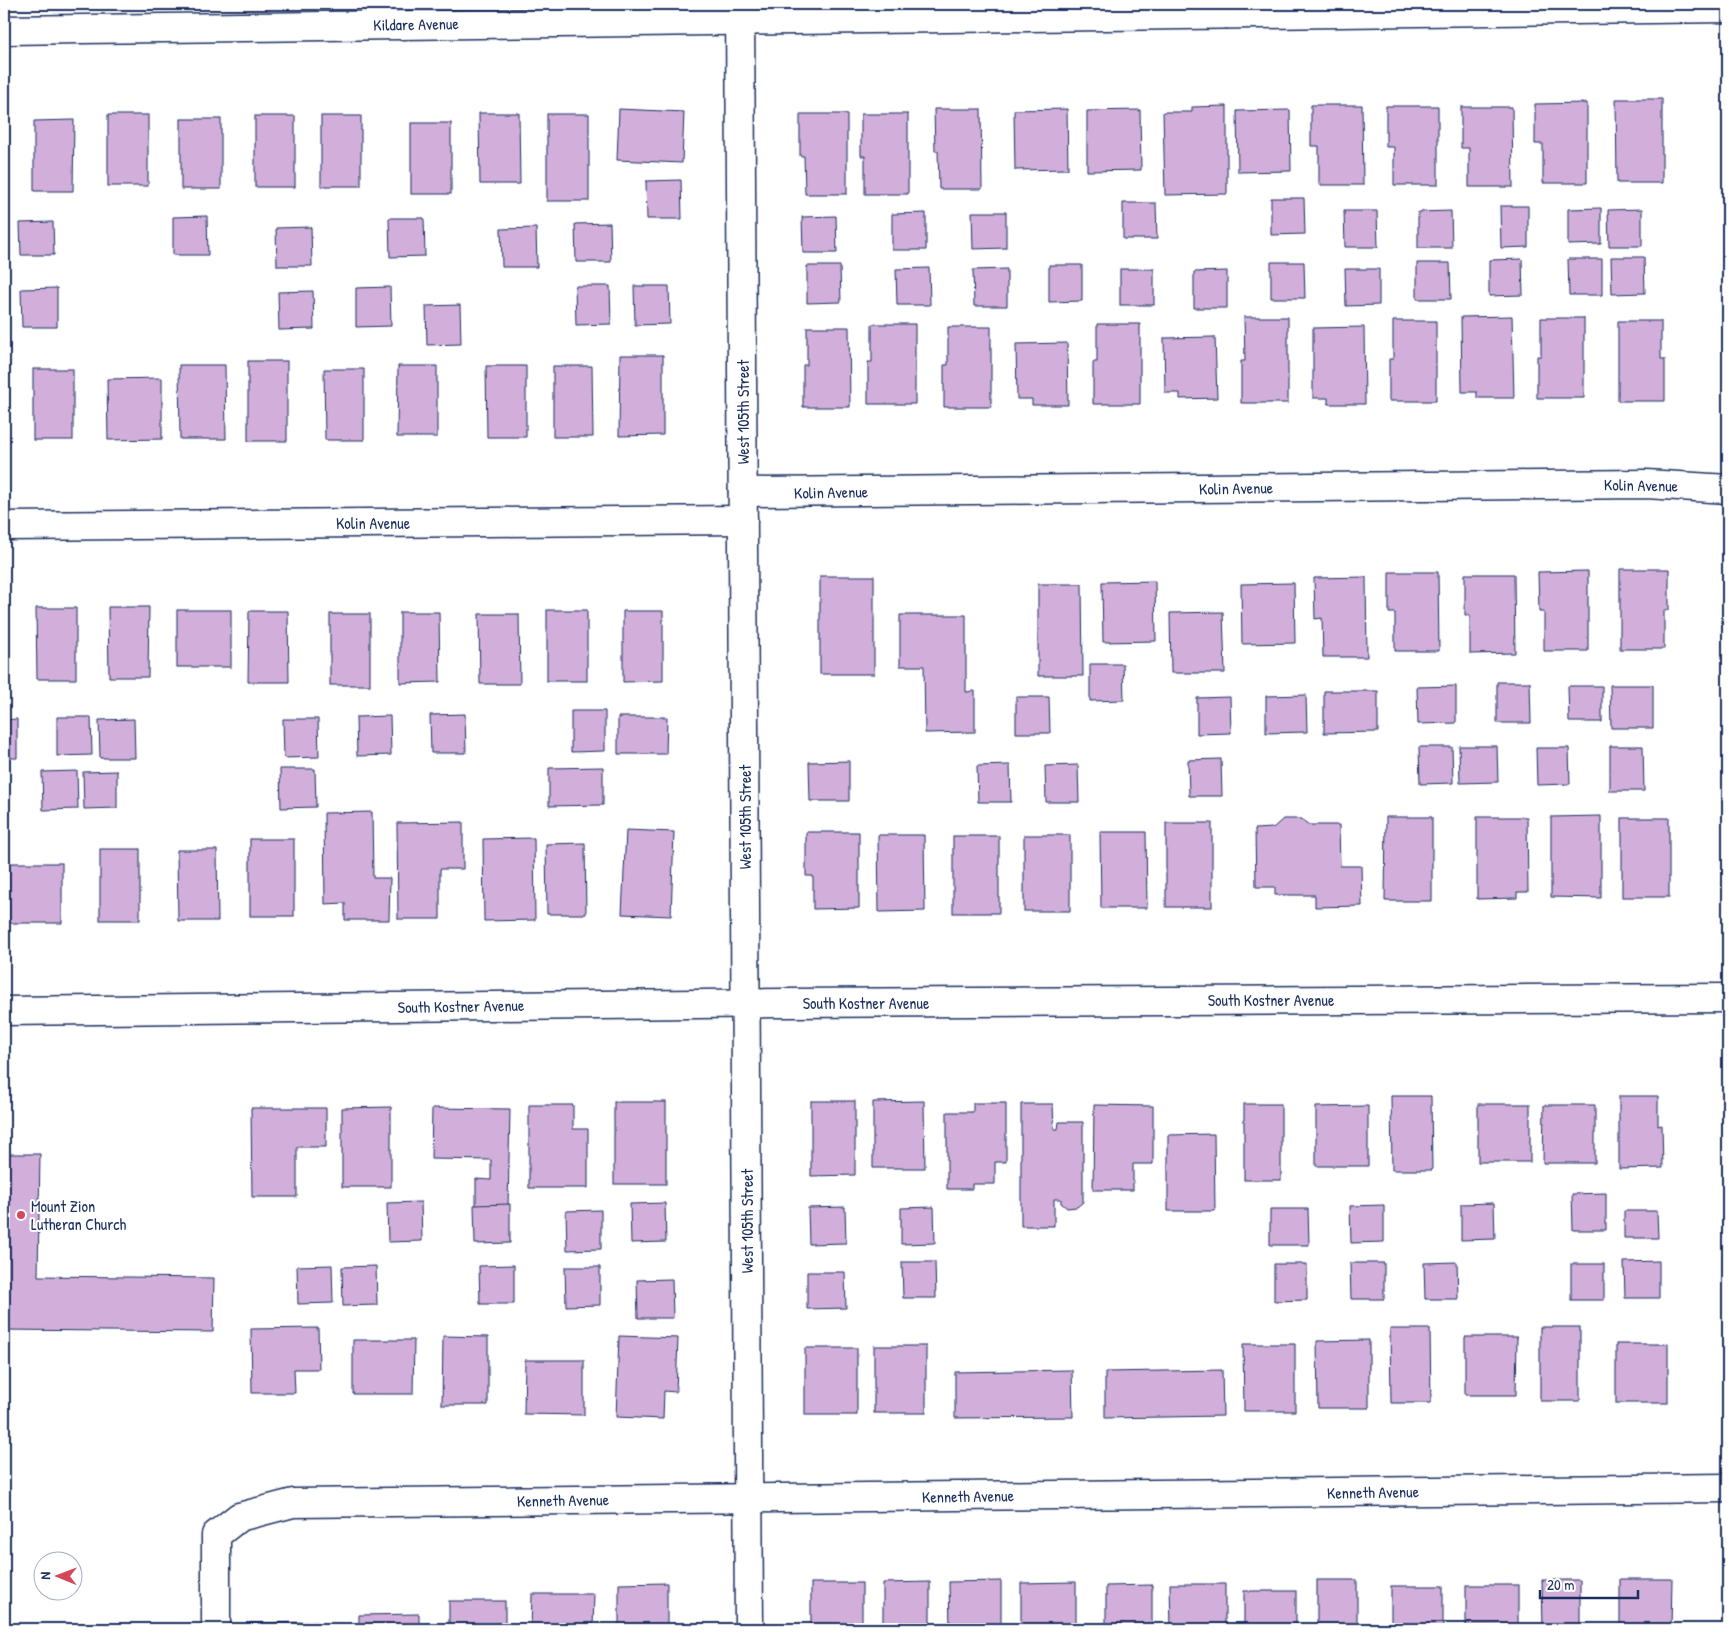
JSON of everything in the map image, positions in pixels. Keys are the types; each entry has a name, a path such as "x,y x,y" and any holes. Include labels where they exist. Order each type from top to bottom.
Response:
{"street":[{"name":"Kildare Avenue","path":"4,30 740,12 1728,8"},
{"name":"West 105th Street","path":"740,12 749,1629"},
{"name":"Kolin Avenue","path":"743,492 1646,484 1728,488"},
{"name":"Kolin Avenue","path":"4,526 743,520"},
{"name":"South Kostner Avenue","path":"4,1011 1728,998"},
{"name":"Kenneth Avenue","path":"216,1629 216,1535 239,1517 293,1503 1728,1488"}],"building":[{"path":"1616,99 1662,99 1662,183 1617,183"},
{"path":"1587,103 1587,183 1543,183 1543,144 1535,144 1535,104"},
{"path":"1311,105 1362,105 1363,185 1319,185 1319,146 1311,146"},
{"path":"1227,106 1227,194 1165,195 1163,112 1192,112 1192,107"},
{"path":"1386,106 1438,106 1438,185 1394,185 1394,147 1386,147"},
{"path":"1461,107 1512,107 1513,187 1469,187 1469,148 1461,148"},
{"path":"619,109 684,112 682,163 617,160"},
{"path":"934,109 981,109 982,189 939,189 938,151 935,151"},
{"path":"1067,109 1068,169 1015,170 1014,110"},
{"path":"1140,110 1141,170 1087,171 1087,111"},
{"path":"1290,110 1291,171 1238,172 1237,111"},
{"path":"479,113 519,113 520,184 480,184"},
{"path":"547,114 589,114 589,201 547,201"},
{"path":"800,114 847,114 847,194 805,194 804,156 800,156"},
{"path":"861,114 908,114 908,194 865,194 865,156 861,156"},
{"path":"108,115 148,115 148,186 108,186"},
{"path":"255,116 295,116 295,187 255,187"},
{"path":"321,116 361,116 361,186 321,186"},
{"path":"181,119 221,119 221,189 181,189"},
{"path":"74,120 73,191 34,191 34,121"},
{"path":"411,123 451,123 451,194 411,194"},
{"path":"681,180 682,219 647,219 646,181"},
{"path":"1271,198 1304,198 1305,234 1271,235"},
{"path":"1123,203 1156,203 1157,239 1123,239"},
{"path":"1500,206 1528,206 1528,247 1501,248"},
{"path":"1601,208 1601,244 1568,245 1568,209"},
{"path":"1642,209 1642,246 1609,246 1608,210"},
{"path":"1344,211 1377,211 1378,247 1345,247"},
{"path":"1451,211 1452,248 1418,248 1418,212"},
{"path":"972,212 1006,212 1006,248 973,249"},
{"path":"926,213 926,250 892,250 892,214"},
{"path":"207,216 208,255 173,255 173,217"},
{"path":"836,216 837,253 803,253 802,217"},
{"path":"389,218 424,218 425,256 390,257"},
{"path":"53,222 54,255 21,255 20,223"},
{"path":"610,223 611,262 576,262 575,224"},
{"path":"311,227 312,266 277,266 276,228"},
{"path":"536,228 537,267 502,267 501,229"},
{"path":"1611,257 1644,257 1645,293 1612,294"},
{"path":"1522,259 1523,295 1489,296 1489,260"},
{"path":"1568,259 1602,259 1602,295 1569,295"},
{"path":"1271,262 1304,262 1305,298 1271,298"},
{"path":"1417,263 1450,263 1451,299 1417,299"},
{"path":"1049,265 1082,265 1082,301 1049,302"},
{"path":"807,266 840,266 841,302 807,303"},
{"path":"929,268 930,305 897,305 896,269"},
{"path":"1007,269 1007,306 974,306 973,270"},
{"path":"1120,269 1154,269 1154,305 1120,305"},
{"path":"1345,269 1379,269 1379,305 1346,306"},
{"path":"1227,271 1227,308 1194,308 1194,272"},
{"path":"575,286 610,286 611,324 576,325"},
{"path":"634,286 669,286 670,324 635,325"},
{"path":"390,287 391,326 356,327 356,288"},
{"path":"57,288 57,327 22,327 21,289"},
{"path":"313,291 314,329 279,330 278,292"},
{"path":"460,305 461,344 427,345 426,306"},
{"path":"1512,316 1514,398 1477,398 1477,392 1462,392 1461,317"},
{"path":"1244,317 1288,317 1288,403 1241,403 1241,361 1245,361"},
{"path":"1541,318 1584,318 1584,398 1537,398 1537,356 1541,356"},
{"path":"1393,321 1436,321 1436,401 1389,401 1389,359 1393,359"},
{"path":"1618,321 1661,321 1661,359 1665,359 1665,401 1618,401"},
{"path":"872,324 915,324 915,404 868,404 868,362 872,362"},
{"path":"1097,324 1140,324 1140,404 1093,404 1093,362 1097,362"},
{"path":"807,327 849,327 850,407 803,407 803,365 807,365"},
{"path":"948,327 991,327 991,407 944,407 944,365 948,365"},
{"path":"1364,327 1365,404 1328,404 1328,398 1313,398 1313,328"},
{"path":"1215,337 1217,398 1180,399 1180,393 1165,393 1164,338"},
{"path":"1067,343 1068,405 1032,405 1032,399 1017,399 1016,344"},
{"path":"620,355 663,355 663,435 619,436"},
{"path":"248,361 287,361 287,441 248,441"},
{"path":"179,365 225,365 226,439 180,439"},
{"path":"398,366 437,366 437,437 397,437"},
{"path":"486,366 526,366 526,437 487,437"},
{"path":"553,366 592,366 593,437 553,437"},
{"path":"33,369 73,369 73,440 33,440"},
{"path":"324,369 364,369 364,440 325,440"},
{"path":"162,378 162,439 108,440 107,379"},
{"path":"1620,569 1669,569 1669,610 1664,610 1664,649 1620,649"},
{"path":"1588,571 1588,651 1544,651 1544,612 1539,612 1538,572"},
{"path":"1389,572 1438,572 1439,651 1395,651 1395,613 1389,613"},
{"path":"1465,574 1514,574 1515,653 1470,654 1470,615 1465,615"},
{"path":"820,576 874,576 874,674 820,674"},
{"path":"1366,577 1367,657 1323,657 1322,618 1315,619 1314,578"},
{"path":"1155,581 1156,641 1103,642 1102,582"},
{"path":"1294,583 1295,643 1242,644 1241,584"},
{"path":"1038,584 1082,584 1083,676 1038,676"},
{"path":"108,607 149,607 148,677 109,677"},
{"path":"36,608 76,608 76,679 37,679"},
{"path":"177,610 231,610 231,667 177,667"},
{"path":"547,610 587,610 587,681 547,681"},
{"path":"249,611 288,611 289,682 248,682"},
{"path":"623,611 663,611 663,681 623,682"},
{"path":"4,612 8,612 8,669 4,669"},
{"path":"400,612 439,612 440,682 400,683"},
{"path":"1223,612 1225,673 1171,673 1170,613"},
{"path":"330,614 370,614 370,685 330,685"},
{"path":"479,614 519,614 520,684 480,684"},
{"path":"900,615 966,615 966,692 975,691 975,732 925,733 924,666 900,666"},
{"path":"1090,664 1123,664 1124,700 1090,701"},
{"path":"1497,682 1530,682 1531,723 1497,723"},
{"path":"1610,685 1653,685 1653,728 1611,728"},
{"path":"1456,686 1456,723 1418,724 1417,687"},
{"path":"1568,686 1602,686 1602,722 1569,722"},
{"path":"1324,691 1378,691 1378,732 1324,733"},
{"path":"1306,695 1307,732 1266,733 1266,696"},
{"path":"1016,697 1049,697 1050,733 1016,733"},
{"path":"1230,697 1231,733 1197,734 1197,698"},
{"path":"571,711 605,711 605,751 571,752"},
{"path":"465,714 466,753 431,753 430,715"},
{"path":"390,716 391,755 357,756 356,717"},
{"path":"57,717 91,717 92,755 57,756"},
{"path":"618,717 667,717 666,754 618,754"},
{"path":"17,719 17,758 4,758 4,720"},
{"path":"134,719 135,758 100,758 99,720"},
{"path":"283,719 318,719 319,757 284,758"},
{"path":"1459,746 1497,746 1498,782 1460,783"},
{"path":"1610,746 1643,746 1644,791 1610,791"},
{"path":"1419,747 1452,747 1453,783 1420,784"},
{"path":"1536,748 1569,748 1570,784 1537,785"},
{"path":"1221,759 1222,796 1189,796 1188,760"},
{"path":"849,761 849,801 810,801 809,762"},
{"path":"1010,765 1011,802 978,802 977,766"},
{"path":"1078,765 1079,802 1046,802 1045,766"},
{"path":"603,767 603,805 549,806 549,768"},
{"path":"280,769 315,769 316,807 281,808"},
{"path":"77,771 78,809 43,810 42,772"},
{"path":"117,771 117,808 84,809 83,772"},
{"path":"372,812 373,878 390,878 389,920 345,920 345,903 325,904 324,813"},
{"path":"1601,816 1601,898 1551,897 1551,817"},
{"path":"1386,817 1432,817 1432,901 1385,901"},
{"path":"1477,817 1527,817 1528,892 1517,892 1517,898 1477,899"},
{"path":"1622,818 1669,818 1669,897 1622,897"},
{"path":"1283,819 1301,819 1309,825 1339,825 1340,866 1361,866 1362,906 1315,907 1315,895 1275,895 1275,887 1256,887 1255,829 1273,828"},
{"path":"463,822 463,869 440,869 440,919 398,919 397,823"},
{"path":"1166,823 1212,823 1212,907 1166,907"},
{"path":"626,830 674,832 671,916 622,914"},
{"path":"806,832 859,832 859,908 813,909 813,876 806,876"},
{"path":"1100,832 1146,832 1147,908 1101,908"},
{"path":"878,835 924,835 925,911 879,912"},
{"path":"1024,835 1070,835 1070,911 1024,911"},
{"path":"953,836 999,836 999,913 953,913"},
{"path":"534,838 535,920 484,921 483,839"},
{"path":"250,839 294,839 294,916 250,916"},
{"path":"585,843 586,914 547,914 546,844"},
{"path":"100,849 140,849 140,920 100,920"},
{"path":"177,850 217,850 218,921 178,921"},
{"path":"8,863 62,863 62,923 8,923"},
{"path":"1391,1096 1431,1096 1432,1170 1392,1170"},
{"path":"1619,1096 1658,1096 1658,1126 1662,1125 1663,1168 1619,1169"},
{"path":"811,1101 855,1101 855,1175 811,1176"},
{"path":"924,1101 925,1168 873,1168 873,1102"},
{"path":"614,1102 666,1102 666,1184 614,1184"},
{"path":"973,1103 1006,1103 1006,1162 995,1162 995,1184 972,1184 972,1189 947,1189 947,1112 973,1112"},
{"path":"1021,1104 1053,1104 1054,1129 1058,1129 1059,1122 1083,1122 1083,1202 1077,1207 1067,1208 1061,1203 1061,1199 1054,1199 1054,1226 1021,1226"},
{"path":"1244,1104 1281,1104 1281,1180 1244,1180"},
{"path":"1478,1104 1530,1104 1530,1162 1478,1162"},
{"path":"529,1105 573,1105 573,1129 588,1129 588,1188 529,1188"},
{"path":"1094,1105 1153,1106 1153,1164 1133,1164 1133,1190 1093,1190"},
{"path":"1544,1105 1595,1105 1595,1163 1543,1163"},
{"path":"1368,1106 1368,1166 1316,1166 1316,1107"},
{"path":"391,1107 391,1187 342,1187 342,1108"},
{"path":"251,1108 326,1108 326,1147 297,1147 297,1197 252,1197"},
{"path":"432,1108 510,1109 508,1207 476,1207 476,1179 491,1180 491,1160 431,1159"},
{"path":"1214,1134 1215,1211 1168,1211 1168,1135"},
{"name":"Mount Zion Lutheran Church","path":"4,1154 40,1154 38,1276 214,1278 213,1332 4,1330"},
{"path":"1606,1193 1606,1230 1573,1230 1572,1194"},
{"path":"421,1202 422,1241 388,1242 387,1203"},
{"path":"665,1203 666,1242 631,1243 630,1204"},
{"path":"1494,1203 1495,1239 1461,1240 1461,1204"},
{"path":"510,1204 510,1243 475,1244 474,1205"},
{"path":"1384,1205 1384,1242 1351,1243 1350,1206"},
{"path":"845,1207 846,1243 809,1244 808,1208"},
{"path":"934,1207 935,1243 901,1244 901,1208"},
{"path":"1270,1209 1308,1209 1309,1245 1270,1245"},
{"path":"601,1210 601,1249 567,1250 566,1211"},
{"path":"1624,1211 1657,1211 1658,1238 1624,1238"},
{"path":"1659,1261 1659,1298 1625,1298 1624,1262"},
{"path":"902,1262 935,1262 936,1298 903,1298"},
{"path":"1457,1262 1458,1299 1425,1299 1424,1263"},
{"path":"1350,1263 1384,1263 1384,1299 1351,1299"},
{"path":"1274,1264 1307,1264 1307,1300 1274,1301"},
{"path":"1571,1264 1604,1264 1604,1300 1571,1300"},
{"path":"332,1265 333,1303 298,1304 297,1266"},
{"path":"514,1265 514,1304 480,1304 479,1266"},
{"path":"376,1266 377,1305 343,1306 342,1267"},
{"path":"565,1267 600,1267 600,1305 566,1306"},
{"path":"807,1272 845,1272 846,1308 807,1309"},
{"path":"672,1279 673,1318 638,1318 637,1280"},
{"path":"1540,1327 1580,1327 1580,1401 1540,1401"},
{"path":"318,1328 319,1369 294,1369 295,1393 252,1393 251,1329"},
{"path":"1390,1329 1430,1329 1431,1403 1391,1403"},
{"path":"443,1336 488,1337 488,1405 442,1405"},
{"path":"619,1336 678,1338 676,1392 664,1391 663,1419 616,1417"},
{"path":"1465,1337 1517,1337 1516,1395 1465,1395"},
{"path":"353,1340 414,1340 413,1394 353,1394"},
{"path":"1369,1340 1369,1408 1318,1408 1317,1341"},
{"path":"1243,1344 1295,1344 1295,1411 1244,1411"},
{"path":"1616,1344 1668,1344 1668,1403 1616,1403"},
{"path":"874,1346 926,1346 926,1413 874,1413"},
{"path":"805,1348 857,1348 857,1415 805,1415"},
{"path":"525,1360 584,1360 584,1415 524,1414"},
{"path":"1072,1370 1073,1417 955,1418 955,1372"},
{"path":"1222,1370 1223,1416 1105,1418 1105,1372"},
{"path":"1620,1579 1672,1579 1671,1629 1620,1629"},
{"path":"1317,1580 1357,1580 1357,1629 1317,1629"},
{"path":"1542,1580 1580,1580 1580,1629 1543,1629"},
{"path":"1001,1581 1001,1629 950,1629 949,1582"},
{"path":"930,1582 930,1629 883,1629 883,1583"},
{"path":"1076,1582 1076,1627 1021,1627 1021,1583"},
{"path":"667,1583 667,1629 619,1629 619,1584"},
{"path":"811,1583 862,1583 862,1629 811,1629"},
{"path":"1170,1584 1225,1584 1225,1629 1171,1629"},
{"path":"1152,1585 1152,1629 1106,1629 1106,1586"},
{"path":"1466,1585 1518,1585 1518,1629 1466,1629"},
{"path":"1391,1586 1443,1586 1443,1629 1391,1629"},
{"path":"1244,1591 1296,1591 1296,1629 1244,1629"},
{"path":"532,1594 594,1594 593,1629 531,1629"},
{"path":"449,1601 505,1601 505,1629 449,1629"},
{"path":"419,1614 419,1629 359,1629 359,1615"},
{"path":"317,1622 317,1629 250,1629 250,1623"},
{"path":"139,1628 139,1629 45,1629"}],"place":[{"name":"Mount Zion Lutheran Church","path":"21,1215"}]}
